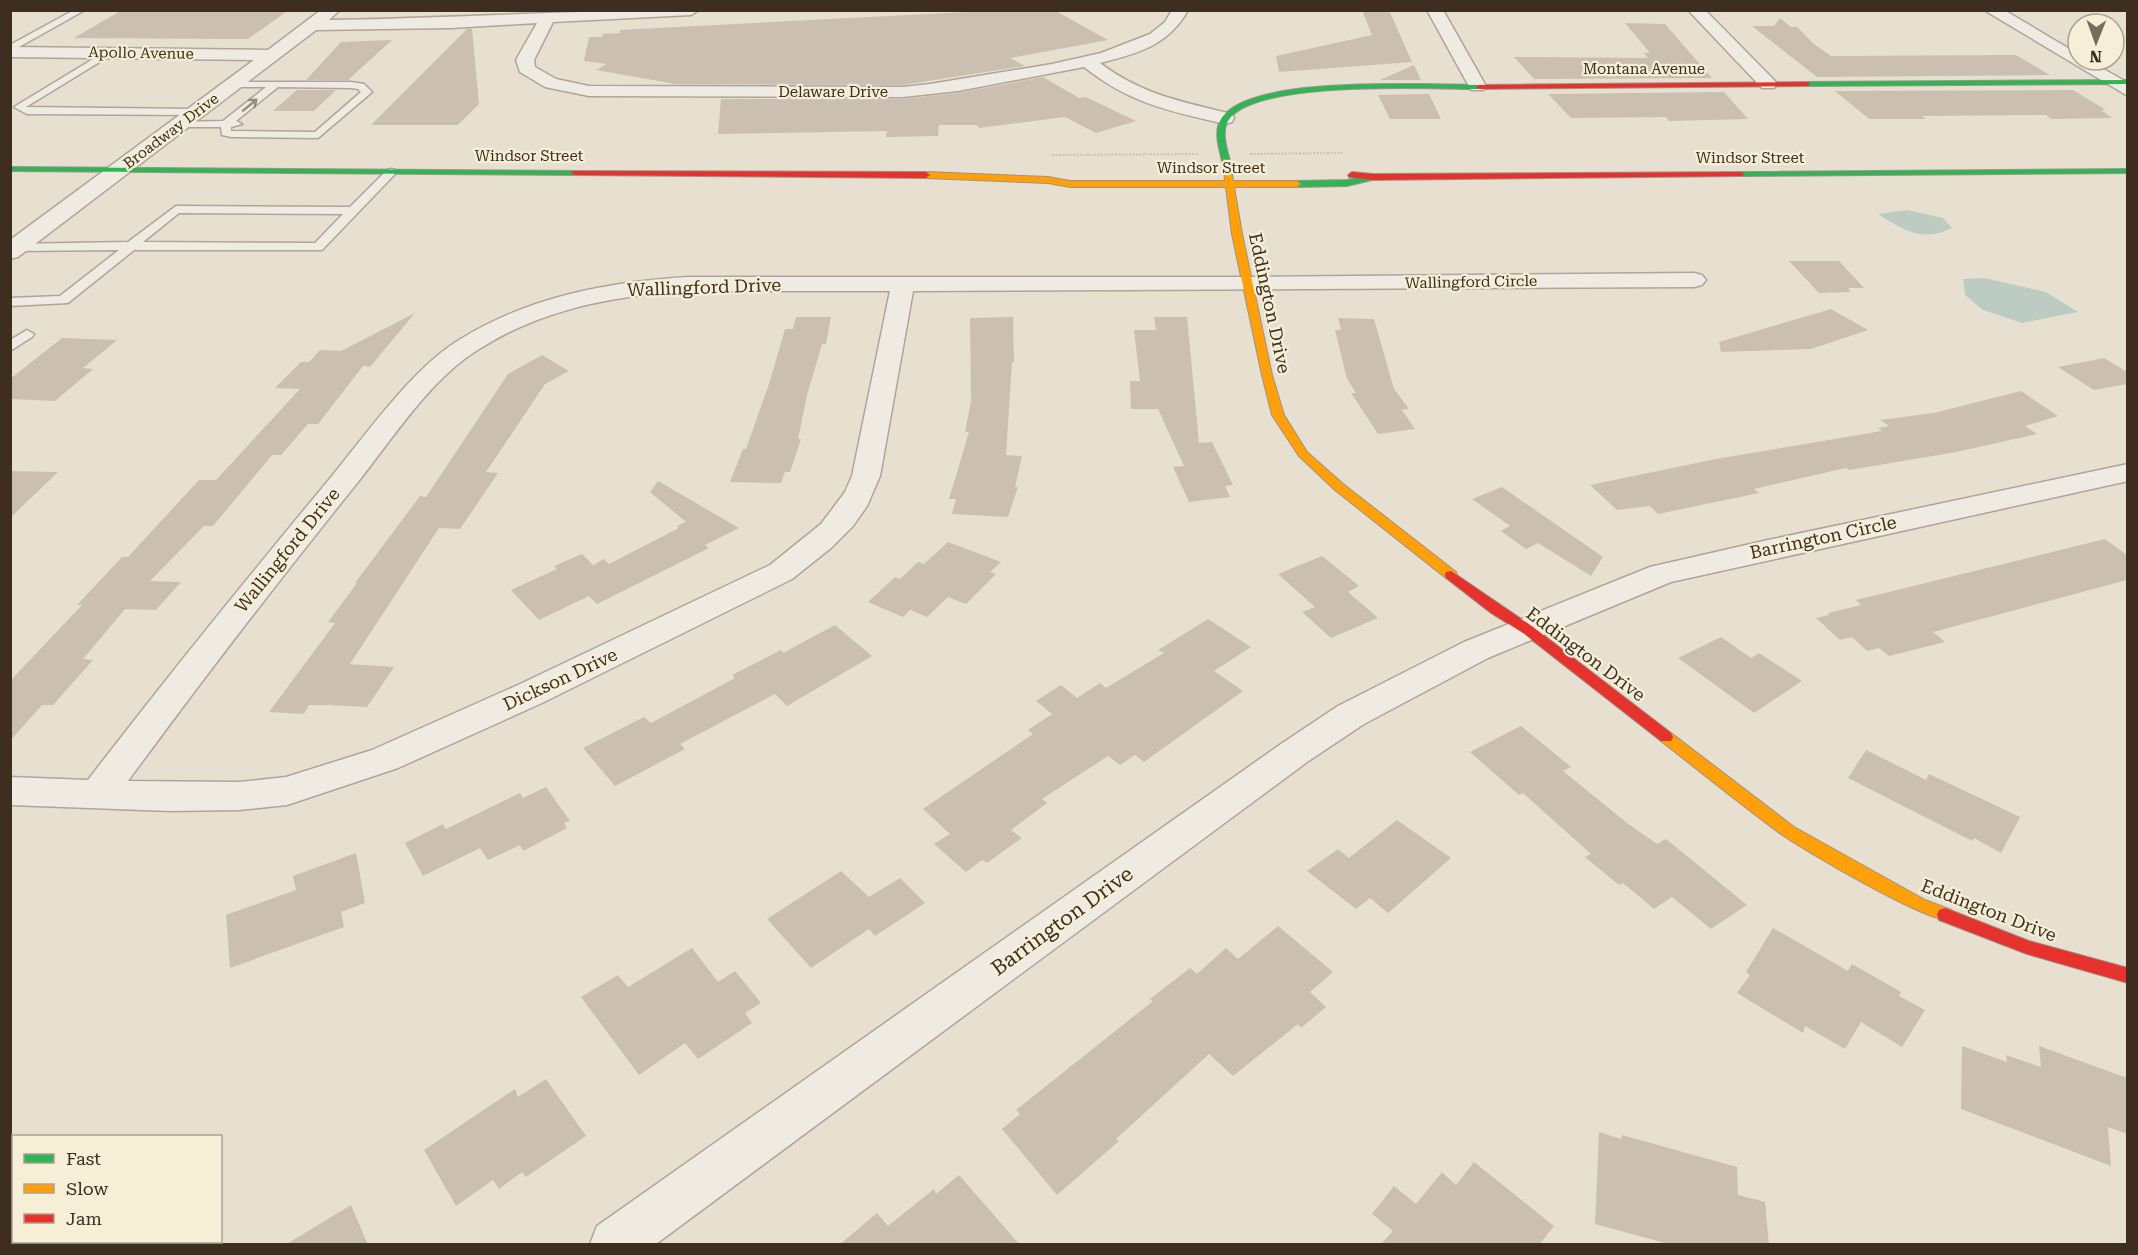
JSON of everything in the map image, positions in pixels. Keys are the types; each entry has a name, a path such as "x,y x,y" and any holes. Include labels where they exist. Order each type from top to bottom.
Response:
{"street":[{"name":"Broadway Drive","path":"13,249 332,10"},
{"path":"312,25 451,24 691,10"},
{"name":"Delaware Drive","path":"548,19 525,60 526,68 551,83 589,91 918,91 1088,62 1155,38 1167,30 1178,18 1180,10"},
{"path":"1435,10 1477,86"},
{"path":"1696,10 1768,84"},
{"path":"1992,10 2120,82 2127,92"},
{"name":"Apollo Avenue","path":"10,50 272,55"},
{"path":"1088,62 1116,83 1163,104 1225,118 1220,134 1230,179"},
{"name":"Montana Avenue","path":"1225,118 1241,105 1281,92 1340,87 2120,82"},
{"name":"Windsor Street","path":"10,169 908,175 1048,180 1070,184 1230,179 1347,183 1373,177 2127,171"},
{"name":"Eddington Drive","path":"1230,179 1237,234 1247,284 1278,415 1303,454 1339,487 1487,603 1528,630 1788,831 1918,905 2027,947 2127,976"},
{"name":"Wallingford Circle","path":"1247,284 1694,280"},
{"name":"Wallingford Drive","path":"97,795 157,714 328,498 438,366 461,348 492,329 537,309 607,291 687,284 1247,284"},
{"name":"Dickson Drive","path":"10,791 97,795 239,796 287,791 385,759 530,694 781,572 807,553 852,510 861,492 903,284"},
{"name":"Barrington Circle","path":"1528,630 1661,574 1779,546 2127,472"},
{"name":"Barrington Drive","path":"615,1245 1304,746 1351,715 1476,650 1528,630"}],"lane":[{"path":"10,50 81,10"},
{"path":"10,35 35,36"},
{"path":"108,53 19,107 27,111 196,112"},
{"path":"180,125 329,126 367,92 365,88 351,85 233,84"},
{"path":"226,124 275,85"},
{"path":"13,249 131,246 168,242 318,247 391,172"},
{"path":"10,302 63,300 176,209 353,211"},
{"path":"193,222 209,209"},
{"path":"235,221 248,210"},
{"path":"271,222 284,210"},
{"path":"10,347 27,334"}],"path":[{"path":"1041,155 1347,153"}],"shaded area":[{"path":"1907,210 1943,218 1952,228 1931,234 1913,233 1878,214"},
{"path":"1984,278 2046,292 2078,312 2022,323 1983,310 1965,295 1963,279"}],"building":[{"path":"122,10 289,10 248,39 74,38"},
{"path":"1004,10 1054,10 1108,40 1010,58 1025,66 903,85 675,84 596,70 607,64 584,61 589,37 603,37 602,34 620,33 620,30"},
{"path":"1362,10 1389,10 1412,62 1279,72 1276,56 1372,35"},
{"path":"1780,18 1791,27 1797,27 1814,44 1831,56 2016,55 2050,75 1817,77 1752,26 1774,26"},
{"path":"1625,23 1665,24 1712,78 1534,79 1514,57 1648,58 1644,53 1650,53"},
{"path":"467,29 472,29 479,104 458,125 371,125"},
{"path":"392,40 348,80 306,80 341,42"},
{"path":"1414,65 1421,80 1380,80"},
{"path":"1043,77 1079,98 1086,97 1136,121 1096,133 1065,117 979,128 977,125 939,125 938,136 886,137 887,131 718,134 721,99 903,99 958,93"},
{"path":"297,90 336,90 314,111 273,111"},
{"path":"2073,90 2106,110 2101,110 2112,118 2051,119 2046,115 1922,116 1926,119 1869,119 1835,91"},
{"path":"1724,92 1748,119 1669,121 1666,117 1571,118 1548,94"},
{"path":"1429,94 1441,119 1390,119 1378,95"},
{"path":"1789,261 1839,261 1864,288 1848,288 1851,292 1819,293"},
{"path":"1831,309 1868,330 1811,349 1721,352 1719,342"},
{"path":"415,313 370,367 363,366 318,424 308,424 281,455 272,455 213,526 204,526 150,581 181,582 156,610 125,609 83,659 93,660 53,705 42,705 10,741 10,681 82,605 77,605 122,557 128,557 199,480 216,480 300,389 275,388 301,362 309,362 320,350 341,351"},
{"path":"796,317 831,317 826,344 822,344 807,395 798,439 801,439 790,472 785,472 781,483 730,482 743,449 746,449 770,381 785,329 793,329"},
{"path":"1013,317 1014,362 1012,362 1006,455 1022,456 1015,487 1018,487 1008,517 952,514 956,499 949,499 969,432 965,432 971,401 970,318"},
{"path":"1154,317 1187,317 1199,443 1212,442 1233,485 1225,486 1230,497 1189,502 1173,467 1184,466 1158,409 1131,409 1130,381 1140,381 1134,330 1156,330"},
{"path":"1338,318 1374,319 1394,389 1409,409 1402,410 1415,429 1378,434 1351,393 1356,393 1347,379 1335,330 1341,330"},
{"path":"62,338 117,340 83,368 93,369 55,401 10,399 10,379"},
{"path":"542,355 569,371 545,384 486,472 498,473 460,529 439,528 350,664 394,667 367,707 329,705 328,703 328,705 309,705 304,714 269,712 335,623 328,622 357,583 355,583 420,496 426,497 508,374"},
{"path":"2104,358 2127,372 2127,384 2094,390 2058,367"},
{"path":"2021,391 2058,416 2025,426 2037,434 1956,452 1849,470 1846,468 1754,489 1759,493 1658,514 1650,506 1617,510 1590,485 1716,459 1882,431 1878,428 1889,426 1880,420 1934,413"},
{"path":"10,471 58,472 10,518"},
{"path":"658,481 739,528 705,545 709,548 597,604 589,596 539,620 511,590 557,569 554,566 582,554 593,565 604,559 609,564 679,528 677,526 686,522 650,492"},
{"path":"1502,487 1603,557 1591,576 1538,543 1526,549 1501,531 1510,526 1472,499"},
{"path":"2105,539 2127,555 2127,580 1933,632 1945,642 1889,656 1879,648 1867,651 1852,637 1840,640 1816,618 1861,605 1856,600"},
{"path":"948,542 1001,562 990,572 996,574 966,604 948,597 927,617 910,610 903,617 868,602 895,577 900,579 918,562 924,564"},
{"path":"1322,556 1359,586 1348,592 1378,618 1331,638 1302,612 1315,607 1278,574"},
{"path":"1208,619 1251,647 1214,671 1243,691 1144,762 1135,755 1120,765 1108,756 1042,799 1047,803 1011,830 1022,838 987,863 982,860 966,872 934,844 950,834 923,809 1033,734 1028,730 1052,714 1036,701 1061,685 1077,698 1100,683 1106,688 1164,653 1158,650"},
{"path":"835,625 872,656 787,706 775,694 680,744 685,749 615,786 583,748 644,717 651,723 735,678 732,675 781,650 783,653"},
{"path":"1721,637 1751,658 1759,653 1802,681 1754,713 1678,658"},
{"path":"1521,726 1571,767 1563,771 1627,823 1657,844 1666,839 1747,905 1711,929 1672,897 1654,909 1623,883 1619,885 1585,857 1591,854 1523,793 1519,795 1470,752"},
{"path":"1866,750 1926,780 1929,774 2020,817 2001,853 1974,838 1972,841 1848,778"},
{"path":"546,787 570,821 564,823 567,828 523,851 520,845 488,860 480,848 423,876 405,843 443,824 446,829 520,793 523,798"},
{"path":"1397,820 1451,858 1388,913 1370,898 1356,909 1307,871 1338,849 1349,858"},
{"path":"356,853 365,903 341,912 344,927 230,968 226,915 296,890 293,876"},
{"path":"841,871 869,897 900,878 925,903 875,936 869,929 811,968 767,919"},
{"path":"1278,926 1333,972 1310,992 1326,1007 1301,1028 1298,1024 1233,1076 1209,1054 1116,1139 1119,1141 1057,1195 1002,1129 1020,1114 1016,1110 1153,1001 1150,999 1190,968 1197,974 1226,948 1238,959"},
{"path":"1773,928 1848,971 1852,964 1901,992 1899,996 1925,1010 1902,1047 1861,1022 1845,1049 1805,1026 1803,1033 1737,993 1750,975 1746,972"},
{"path":"692,948 718,982 735,971 761,1003 745,1013 752,1023 698,1059 685,1043 639,1075 581,997 618,975 628,987"},
{"path":"1962,1046 2007,1062 2006,1055 2041,1067 2039,1046 2127,1078 2127,1134 2108,1127 2111,1166 1961,1109"},
{"path":"546,1079 586,1136 526,1177 522,1172 499,1189 493,1180 456,1206 424,1150 515,1089 518,1097"},
{"path":"1599,1132 1621,1139 1622,1135 1737,1167 1738,1195 1765,1202 1769,1245 1672,1245 1595,1224"},
{"path":"1474,1162 1554,1226 1539,1245 1380,1245 1393,1231 1372,1214 1394,1186 1416,1204 1442,1172 1456,1185"},
{"path":"959,1175 1020,1245 839,1245 877,1213 888,1226 934,1189 936,1194"},
{"path":"351,1205 368,1245 285,1245"}],"traffic: fast":[{"path":"1806,84 2128,82"},
{"path":"1226,161 1221,133 1226,117 1244,104 1272,95 1345,87 1479,87"},
{"path":"10,169 575,173"},
{"path":"1741,174 2128,171"},
{"path":"1297,184 1347,183 1373,177"}],"traffic: slow":[{"path":"1226,161 1237,234 1267,375 1278,415 1303,454 1339,487 1451,575"},
{"path":"926,175 1048,180 1070,184 1297,184"},
{"path":"1666,737 1788,831 1919,905 1945,915"}],"traffic: jam":[{"path":"1479,87 1806,84"},
{"path":"575,173 926,175"},
{"path":"1352,175 1373,177 1741,174"},
{"path":"1451,575 1496,610 1528,630 1666,737"},
{"path":"1945,915 2027,947 2128,976"}]}
